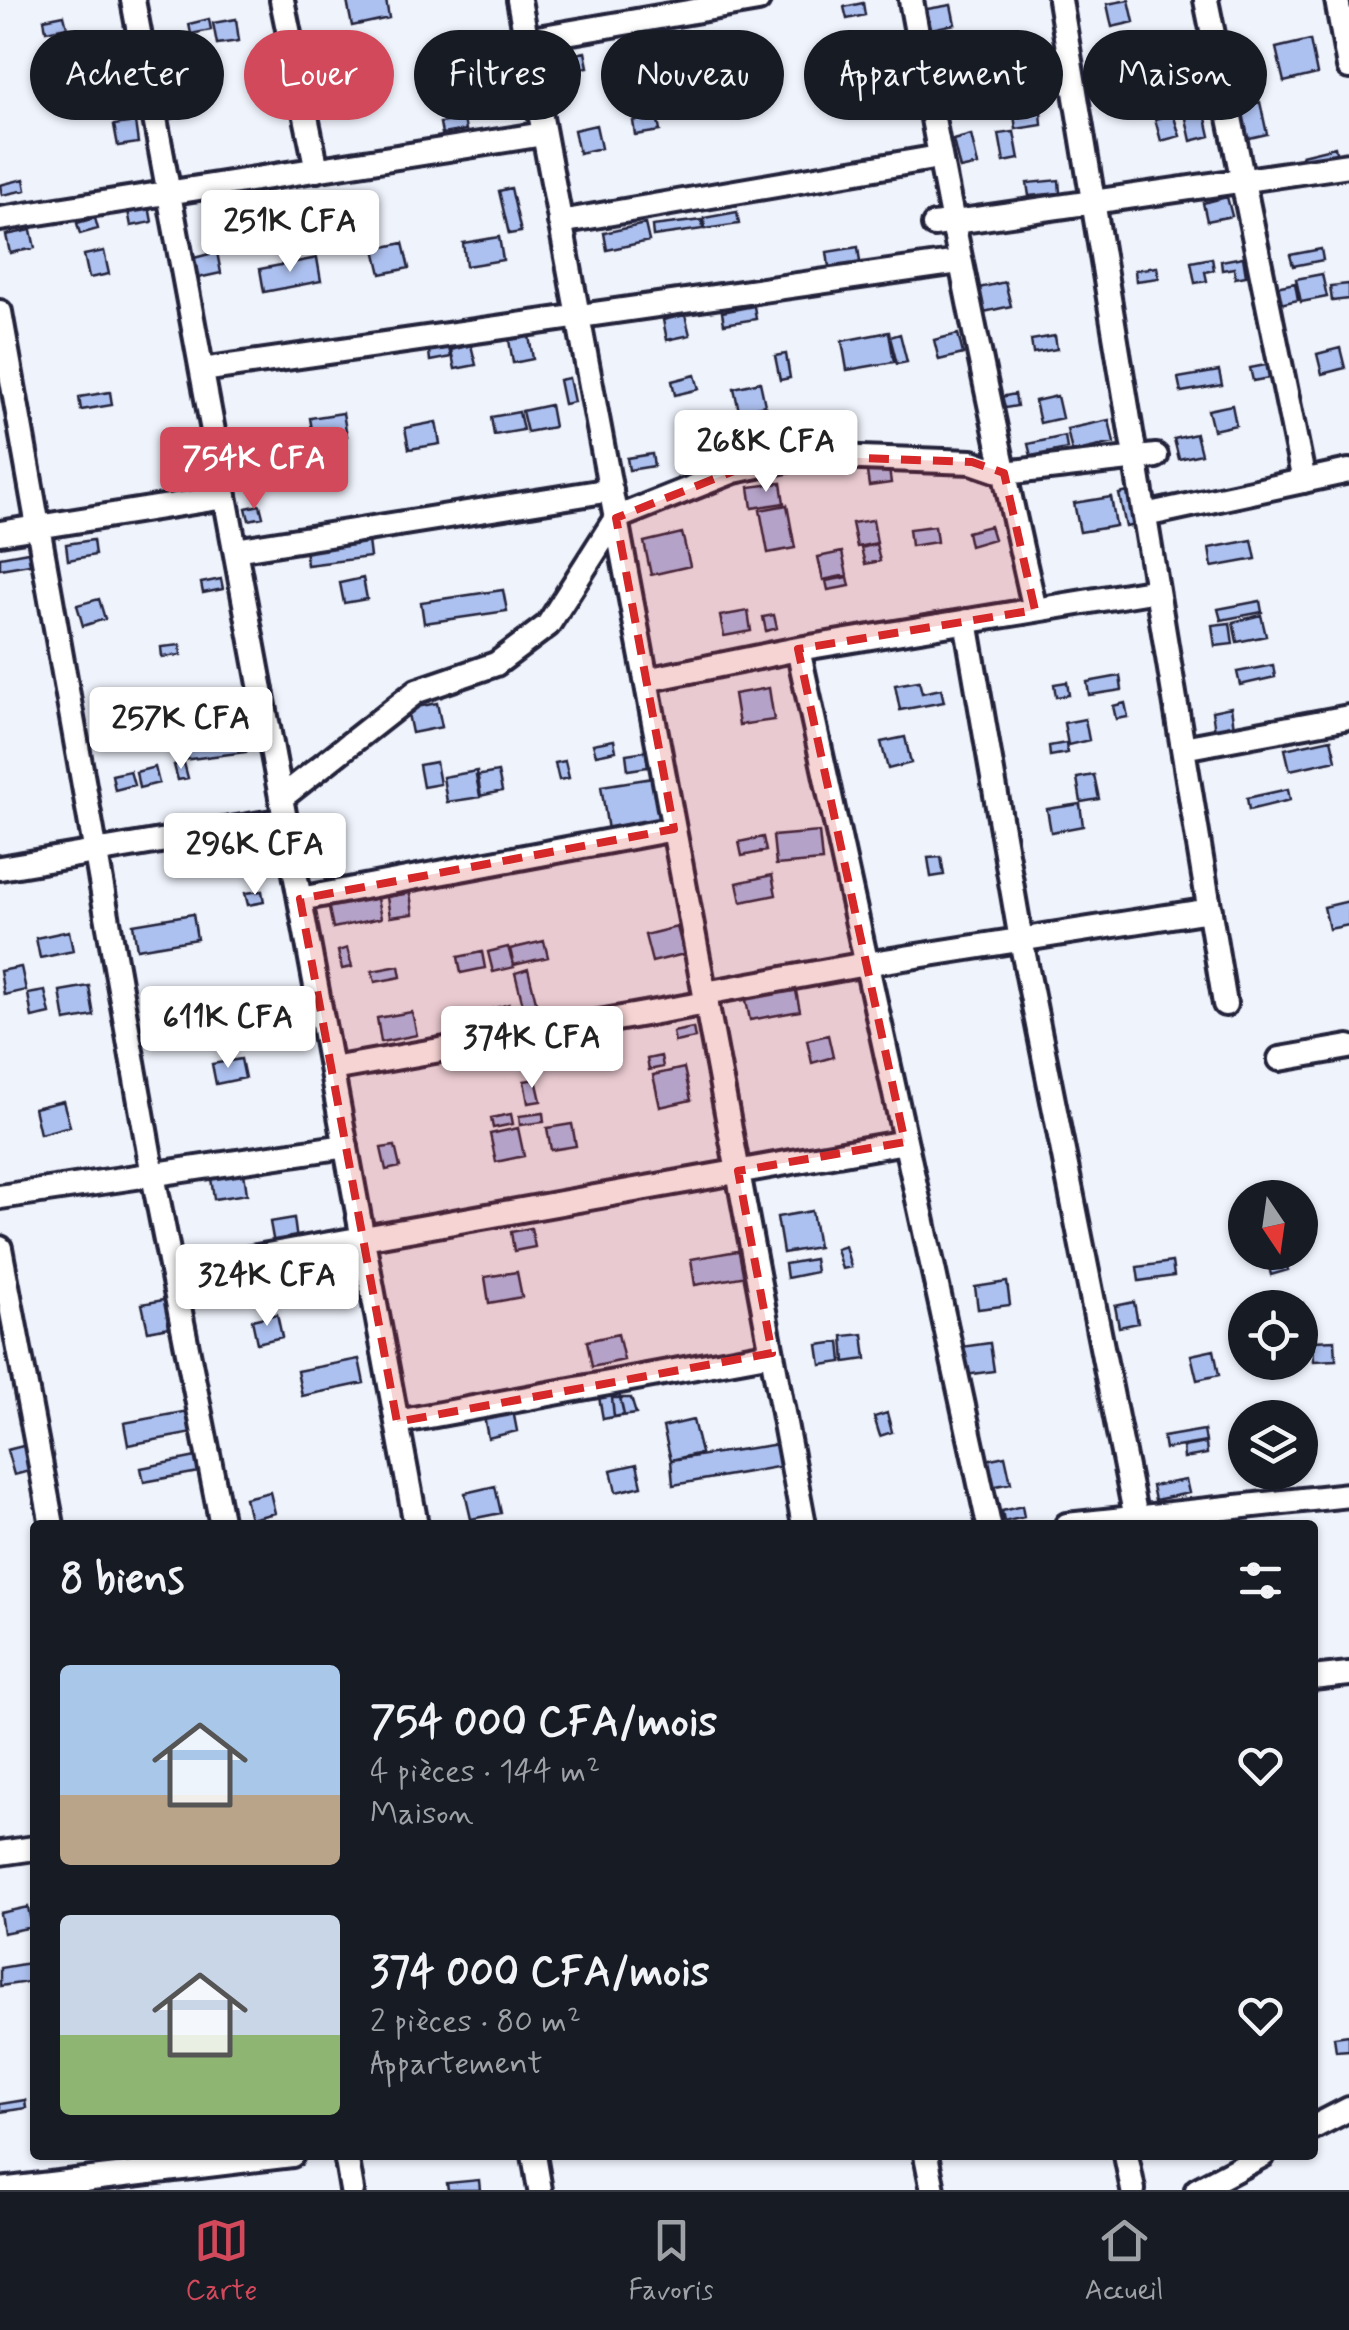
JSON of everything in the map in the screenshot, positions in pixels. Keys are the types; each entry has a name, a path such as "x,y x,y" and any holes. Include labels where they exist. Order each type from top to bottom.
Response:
{"street":[{"path":"133,0 415,1520"},
{"path":"282,0 317,170"},
{"path":"519,0 524,30"},
{"path":"581,31 758,0"},
{"path":"910,0 939,157 943,224 959,262 1036,610"},
{"path":"1060,0 1093,202 1146,458 1145,515 1225,1004"},
{"path":"1206,0 1304,481"},
{"path":"1336,0 1349,67"},
{"path":"541,120 803,1520"},
{"path":"0,219 544,134"},
{"path":"560,222 939,157"},
{"path":"943,224 1349,165"},
{"path":"202,370 959,262"},
{"path":"0,312 154,1175 221,1520"},
{"path":"0,868 96,852 283,809 417,691 496,664 548,625 616,518 734,471 805,456 972,462 1004,473 1146,458"},
{"path":"1145,515 1349,471"},
{"path":"235,550 611,490"},
{"path":"0,533 225,496"},
{"path":"646,680 798,649 1157,590"},
{"path":"966,622 1020,940 1136,1518"},
{"path":"798,649 988,1520"},
{"path":"1183,748 1349,717"},
{"path":"300,899 674,829"},
{"path":"332,1069 866,964 1210,910"},
{"path":"1280,1059 1349,1048"},
{"path":"172,1272 905,1142"},
{"path":"0,1197 346,1146"},
{"path":"0,1248 51,1520"},
{"path":"397,1422 772,1354"},
{"path":"1116,1520 1349,1495"},
{"path":"1318,1677 1349,1674"},
{"path":"0,1853 30,1849"},
{"path":"1318,2125 1349,2109"},
{"path":"0,2190 255,2160"},
{"path":"347,2160 352,2190"},
{"path":"535,2160 540,2190"},
{"path":"927,2160 932,2190"},
{"path":"1127,2160 1134,2190"},
{"path":"1197,2190 1253,2160"}],"highlighted area":[{"path":"805,456 972,462 1004,473 1035,610 798,649 905,1142 738,1171 772,1353 397,1422 300,899 674,829 616,518 734,471"}],"building":[{"path":"386,0 389,18 352,26 347,1"},
{"path":"1129,0 1134,22 1112,27 1107,4"},
{"path":"863,3 865,15 847,19 844,7"},
{"path":"951,5 955,24 931,29 927,9"},
{"path":"64,15 67,27 46,30 44,19"},
{"path":"209,19 211,30 190,30 189,24"},
{"path":"236,19 239,41 224,43 224,30 214,30 213,23"},
{"path":"1310,40 1317,74 1284,82 1276,48"},
{"path":"585,52 588,67 581,68 581,53"},
{"path":"464,120 466,130 442,134 440,123"},
{"path":"658,120 660,131 635,135 633,121"},
{"path":"1015,120 1042,120 1042,125 1016,129"},
{"path":"1155,120 1175,120 1180,136 1161,141"},
{"path":"1186,120 1206,120 1210,136 1191,141"},
{"path":"1236,120 1264,120 1267,134 1241,140"},
{"path":"135,122 138,143 118,146 114,125"},
{"path":"596,125 601,148 579,153 574,130"},
{"path":"1014,132 1019,159 1004,162 999,134"},
{"path":"971,135 978,165 960,169 953,140"},
{"path":"1335,147 1337,158 1305,165 1302,155"},
{"path":"24,179 26,190 2,195 0,185"},
{"path":"1059,180 1060,193 1029,196 1027,183"},
{"path":"511,188 521,232 509,234 499,191"},
{"path":"1227,197 1232,216 1207,221 1203,203"},
{"path":"149,206 152,222 131,226 128,211"},
{"path":"737,212 739,224 705,229 704,218"},
{"path":"95,218 98,229 80,234 77,223"},
{"path":"702,220 703,229 653,236 652,226"},
{"path":"645,224 649,241 607,250 604,233"},
{"path":"31,230 35,248 10,253 6,235"},
{"path":"499,237 503,260 466,266 463,243"},
{"path":"403,243 409,268 381,274 375,249"},
{"path":"858,247 861,270 830,274 827,252"},
{"path":"1321,249 1323,260 1293,266 1290,255"},
{"path":"104,251 109,274 89,278 84,255"},
{"path":"217,252 221,273 198,278 194,258"},
{"path":"1243,257 1246,276 1235,278 1234,268 1222,270 1221,261"},
{"path":"317,258 321,281 264,292 260,269"},
{"path":"1212,258 1214,270 1205,272 1207,281 1195,283 1191,262"},
{"path":"1157,267 1159,278 1136,281 1135,270"},
{"path":"1322,274 1327,297 1301,302 1296,279"},
{"path":"1005,282 1011,306 984,312 979,288"},
{"path":"1295,283 1298,300 1280,304 1276,287"},
{"path":"1349,284 1349,299 1332,301 1330,286"},
{"path":"754,306 756,319 724,324 722,312"},
{"path":"685,315 690,335 667,340 663,320"},
{"path":"889,332 894,362 847,370 842,341"},
{"path":"900,334 907,362 897,364 890,337"},
{"path":"958,334 963,354 939,360 934,340"},
{"path":"529,336 533,359 513,363 509,340"},
{"path":"1055,336 1057,349 1033,353 1031,340"},
{"path":"471,345 476,365 455,369 451,350"},
{"path":"449,348 451,357 430,361 429,351"},
{"path":"1340,348 1345,368 1322,374 1317,354"},
{"path":"786,354 790,378 780,380 775,356"},
{"path":"1271,364 1274,377 1253,381 1250,368"},
{"path":"1219,371 1222,385 1181,392 1178,378"},
{"path":"695,375 699,389 675,395 672,381"},
{"path":"569,378 574,402 564,404 559,380"},
{"path":"760,382 765,405 739,411 734,388"},
{"path":"110,392 112,405 81,410 79,397"},
{"path":"1015,394 1017,406 999,409 996,398"},
{"path":"1057,396 1062,418 1040,423 1035,401"},
{"path":"550,405 554,427 527,432 522,411"},
{"path":"1232,405 1236,425 1213,430 1208,410"},
{"path":"519,412 523,430 494,435 491,417"},
{"path":"343,413 347,436 314,441 310,418"},
{"path":"1109,420 1114,443 1072,452 1067,429"},
{"path":"436,422 440,444 409,449 405,428"},
{"path":"1196,434 1201,454 1179,459 1174,439"},
{"path":"1065,436 1067,449 1031,456 1028,444"},
{"path":"253,443 258,463 234,469 229,448"},
{"path":"652,454 654,466 629,470 627,458"},
{"path":"889,469 891,483 869,486 867,472"},
{"path":"781,483 784,503 752,508 749,487"},
{"path":"1133,491 1140,524 1126,527 1119,494"},
{"path":"1111,497 1116,526 1080,532 1074,503"},
{"path":"260,505 263,517 249,520 246,508"},
{"path":"787,505 795,548 768,553 760,510"},
{"path":"873,520 877,543 857,547 852,523"},
{"path":"935,526 937,542 911,546 909,529"},
{"path":"990,526 994,539 970,546 967,532"},
{"path":"367,533 370,557 307,565 304,540"},
{"path":"682,533 690,566 651,575 644,542"},
{"path":"93,540 95,555 68,560 66,544"},
{"path":"1252,540 1256,559 1212,567 1209,548"},
{"path":"876,544 880,561 865,564 861,548"},
{"path":"28,552 30,564 0,569 0,557"},
{"path":"842,552 847,575 823,580 818,557"},
{"path":"848,577 850,586 828,590 826,581"},
{"path":"363,578 367,599 344,603 340,583"},
{"path":"221,579 223,589 203,593 201,583"},
{"path":"503,590 507,611 424,623 421,602"},
{"path":"99,599 105,619 83,626 77,605"},
{"path":"1260,601 1262,612 1221,620 1218,609"},
{"path":"748,611 751,631 724,636 720,616"},
{"path":"774,615 777,628 766,631 763,617"},
{"path":"1261,615 1266,636 1237,642 1233,622"},
{"path":"1230,623 1233,644 1215,646 1212,625"},
{"path":"180,645 181,655 162,657 161,647"},
{"path":"1273,665 1275,677 1240,685 1237,672"},
{"path":"1120,676 1122,690 1089,695 1087,682"},
{"path":"919,681 922,693 941,689 944,702 900,710 895,685"},
{"path":"1067,682 1069,695 1056,697 1054,684"},
{"path":"769,688 774,720 739,725 734,694"},
{"path":"437,703 442,727 412,733 407,709"},
{"path":"1125,703 1128,717 1116,719 1113,706"},
{"path":"1231,707 1234,727 1215,731 1212,711"},
{"path":"1085,719 1089,740 1068,745 1064,723"},
{"path":"905,737 911,763 888,769 881,742"},
{"path":"1331,739 1336,760 1290,770 1285,749"},
{"path":"244,740 246,752 182,760 181,749"},
{"path":"614,740 616,751 596,755 593,744"},
{"path":"1066,743 1067,753 1050,756 1049,746"},
{"path":"646,751 648,767 628,770 626,754"},
{"path":"565,761 569,778 559,780 555,763"},
{"path":"436,762 440,784 423,787 419,765"},
{"path":"184,763 188,778 178,780 174,765"},
{"path":"155,767 159,783 139,788 136,772"},
{"path":"130,771 134,785 115,790 112,775"},
{"path":"477,771 481,797 447,802 443,777"},
{"path":"498,772 502,791 480,796 476,776"},
{"path":"1094,775 1099,799 1081,802 1077,778"},
{"path":"653,778 660,822 608,830 601,786"},
{"path":"1288,789 1290,800 1249,810 1247,798"},
{"path":"1080,804 1083,826 1051,832 1047,809"},
{"path":"819,832 822,861 776,865 773,836"},
{"path":"763,837 766,851 742,856 739,842"},
{"path":"247,844 251,853 234,860 231,849"},
{"path":"231,849 234,860 214,864 212,854"},
{"path":"941,857 944,875 931,877 928,858"},
{"path":"772,875 776,895 741,902 737,883"},
{"path":"262,891 264,902 248,905 245,893"},
{"path":"410,893 413,914 390,917 387,897"},
{"path":"376,894 381,918 333,928 328,904"},
{"path":"1349,901 1349,925 1329,929 1324,907"},
{"path":"193,914 197,939 137,949 133,924"},
{"path":"677,927 684,954 652,962 645,935"},
{"path":"69,931 73,951 40,958 36,938"},
{"path":"544,941 548,957 514,965 510,949"},
{"path":"508,947 514,967 493,972 488,952"},
{"path":"347,948 352,967 342,969 338,951"},
{"path":"482,952 485,968 461,973 458,957"},
{"path":"399,966 401,977 375,982 372,971"},
{"path":"21,967 26,990 4,995 0,971"},
{"path":"528,969 539,1014 526,1017 515,973"},
{"path":"89,986 94,1016 65,1021 60,991"},
{"path":"795,986 800,1011 750,1020 745,995"},
{"path":"45,991 50,1014 32,1018 28,994"},
{"path":"509,1004 514,1022 497,1027 492,1009"},
{"path":"200,1012 202,1020 170,1028 168,1020"},
{"path":"412,1012 417,1035 381,1042 377,1018"},
{"path":"236,1021 237,1030 208,1034 207,1025"},
{"path":"693,1028 695,1038 675,1042 673,1032"},
{"path":"828,1035 833,1057 812,1063 807,1040"},
{"path":"561,1051 563,1060 535,1067 532,1057"},
{"path":"661,1056 663,1067 649,1070 647,1059"},
{"path":"241,1059 245,1078 216,1084 212,1064"},
{"path":"684,1068 691,1100 660,1107 653,1075"},
{"path":"536,1079 541,1101 528,1103 524,1081"},
{"path":"63,1101 70,1126 40,1134 34,1108"},
{"path":"543,1113 544,1122 520,1125 519,1116"},
{"path":"511,1114 513,1124 493,1128 491,1118"},
{"path":"572,1124 576,1146 551,1150 547,1128"},
{"path":"518,1128 524,1156 496,1162 490,1134"},
{"path":"395,1146 400,1167 386,1170 381,1148"},
{"path":"244,1173 247,1194 214,1199 211,1178"},
{"path":"812,1211 818,1247 783,1253 777,1217"},
{"path":"294,1218 297,1241 274,1244 270,1222"},
{"path":"531,1228 535,1247 514,1251 511,1232"},
{"path":"845,1246 851,1267 842,1269 836,1249"},
{"path":"743,1250 747,1276 695,1285 691,1259"},
{"path":"814,1259 816,1272 787,1278 785,1264"},
{"path":"1172,1262 1174,1276 1139,1281 1137,1267"},
{"path":"517,1272 522,1297 489,1303 485,1277"},
{"path":"324,1273 326,1286 308,1290 305,1277"},
{"path":"302,1277 306,1300 286,1304 282,1281"},
{"path":"1007,1282 1010,1305 978,1309 975,1287"},
{"path":"174,1298 180,1325 148,1331 142,1304"},
{"path":"1134,1302 1138,1323 1119,1327 1115,1306"},
{"path":"277,1314 282,1337 257,1343 252,1320"},
{"path":"618,1334 624,1360 592,1367 587,1341"},
{"path":"863,1334 866,1359 845,1362 843,1336"},
{"path":"1335,1340 1336,1360 1318,1361 1318,1341"},
{"path":"840,1342 842,1362 821,1365 818,1345"},
{"path":"990,1343 994,1371 965,1375 961,1347"},
{"path":"1214,1350 1219,1375 1197,1380 1191,1355"},
{"path":"359,1359 364,1383 302,1396 297,1371"},
{"path":"619,1393 624,1415 603,1419 599,1397"},
{"path":"612,1398 631,1398 636,1414 614,1417"},
{"path":"512,1405 517,1431 488,1438 483,1411"},
{"path":"194,1410 198,1432 128,1445 124,1423"},
{"path":"887,1413 892,1432 880,1436 874,1417"},
{"path":"693,1420 701,1453 671,1460 663,1427"},
{"path":"1204,1430 1206,1442 1165,1449 1163,1437"},
{"path":"1206,1443 1207,1454 1184,1458 1183,1447"},
{"path":"779,1444 783,1466 673,1485 671,1460"},
{"path":"27,1445 33,1470 14,1475 7,1450"},
{"path":"201,1456 204,1471 144,1482 141,1468"},
{"path":"1005,1456 1011,1483 986,1488 981,1461"},
{"path":"637,1464 642,1486 616,1492 611,1470"},
{"path":"1186,1480 1189,1493 1155,1500 1152,1486"},
{"path":"495,1486 501,1513 471,1519 465,1493"},
{"path":"270,1492 275,1513 250,1519 245,1498"},
{"path":"1022,1506 1024,1517 1004,1520 1002,1511"},
{"path":"28,1907 30,1927 3,1933 0,1913"},
{"path":"30,1963 30,1982 0,1986 0,1968"},
{"path":"1349,2035 1349,2050 1336,2051 1334,2037"},
{"path":"25,2100 26,2108 0,2112 0,2104"},
{"path":"479,2180 480,2190 448,2190 447,2183"}]}
